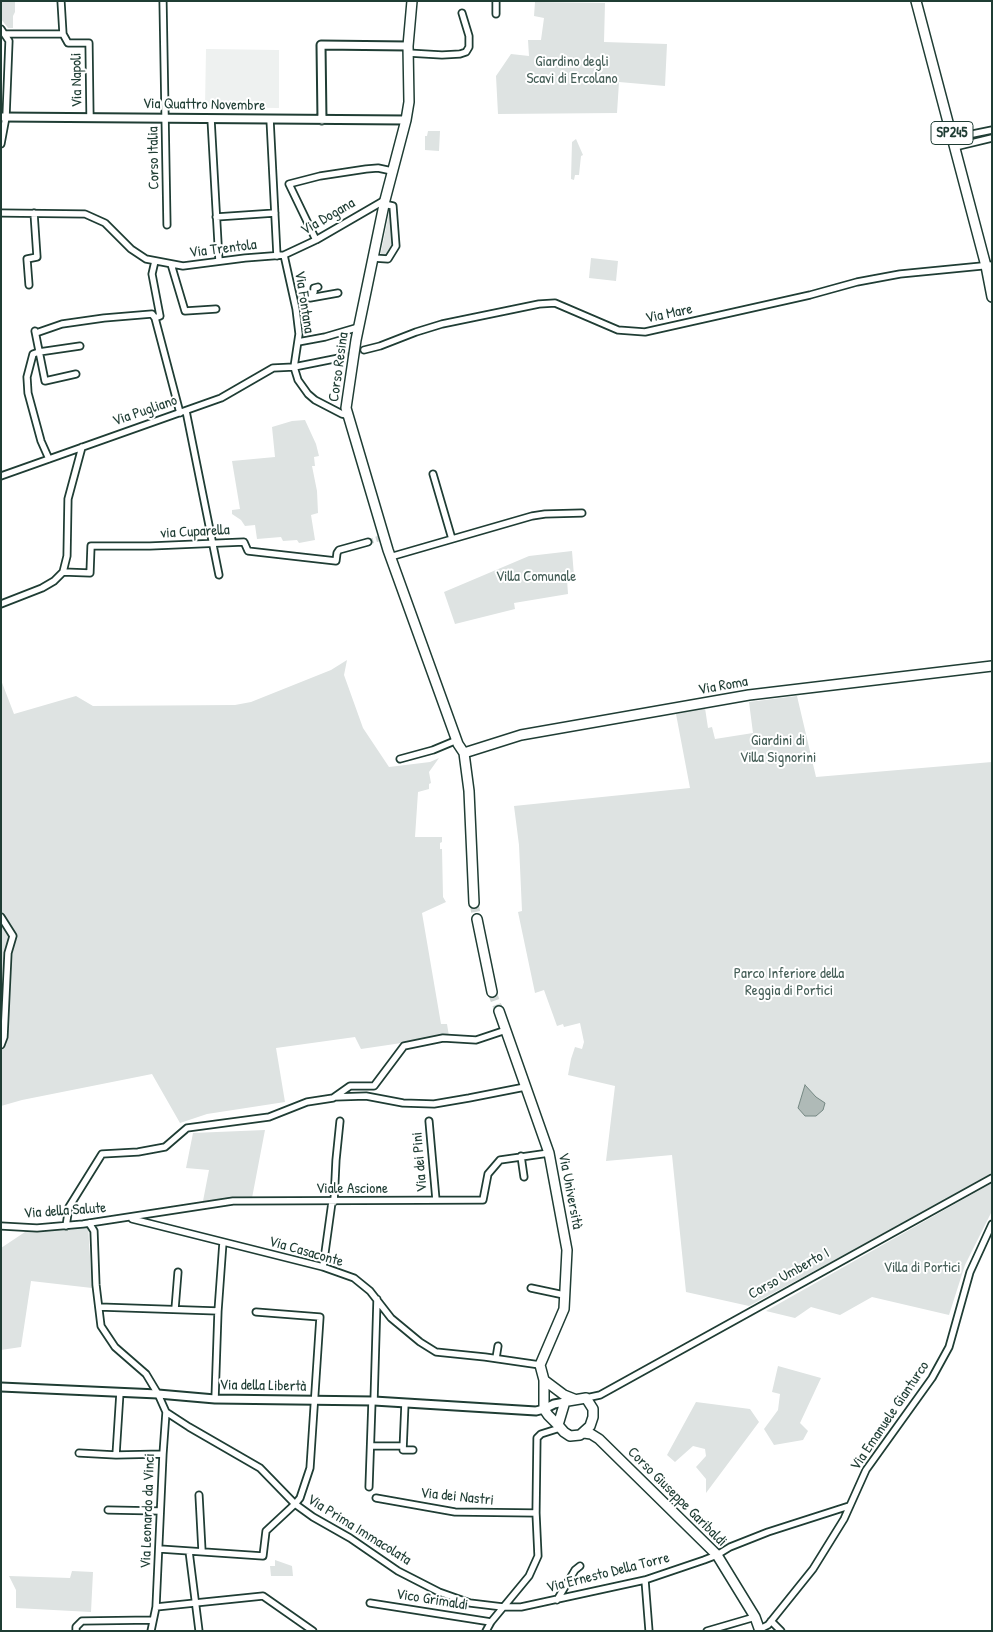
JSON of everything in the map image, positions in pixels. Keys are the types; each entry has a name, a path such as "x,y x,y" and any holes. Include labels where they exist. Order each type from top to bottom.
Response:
{"main road":[{"name":"Corso Resina","path":"412,1 408,49 409,102 384,202 359,327 346,408 390,557 457,740 464,754"},
{"name":"SP245","path":"916,1 954,142 964,188 989,265 992,297"},
{"name":"Via Roma","path":"464,754 521,735 749,695 992,666"},
{"path":"464,754 469,791 474,903"},
{"path":"477,919 492,992"},
{"name":"Via Università","path":"499,1010 549,1153 567,1250 564,1309 540,1365"},
{"path":"540,1365 544,1380 544,1409 570,1436 580,1436 592,1422 593,1417 591,1406 586,1398 570,1400 544,1380"},
{"path":"559,1426 570,1400"},
{"name":"Corso Giuseppe Garibaldi","path":"592,1422 600,1440"},
{"name":"Corso Giuseppe Garibaldi","path":"584,1433 592,1434 600,1440 717,1555 755,1618 760,1630"}],"street":[{"path":"3,32 63,34 61,1"},
{"name":"Corso Italia","path":"164,1 167,225"},
{"path":"496,1 496,14"},
{"path":"322,120 321,45 408,49 442,55 466,52 469,47 469,36 462,13"},
{"path":"1,144 9,41 3,32"},
{"name":"Via Napoli","path":"63,34 68,43 89,43 90,117"},
{"name":"Via Quattro Novembre","path":"4,117 406,120"},
{"path":"212,119 219,261"},
{"name":"Via Fontana","path":"270,119 275,213 281,255 296,299 299,334 294,367"},
{"path":"954,142 992,130"},
{"path":"954,142 992,138"},
{"path":"316,240 288,184 320,176 366,169 378,168 392,171"},
{"path":"373,258 388,259 396,246 393,206 384,202"},
{"name":"Via Dogana","path":"281,255 316,240 384,202"},
{"name":"Via Trentola","path":"1,213 85,214 105,223 131,249 146,259 183,266 281,255"},
{"path":"29,285 27,259 37,257 34,213"},
{"path":"216,217 275,213"},
{"path":"155,261 152,274 160,316 155,318"},
{"path":"171,264 185,311 216,309"},
{"name":"Via Mare","path":"364,350 442,324 539,304 555,303 618,330 645,332 810,295 857,282 900,274 989,265"},
{"path":"318,287 314,288 314,292 308,294 308,297 338,293"},
{"path":"76,374 45,381 35,331 62,324 104,318 152,314 155,318 183,412 219,575"},
{"path":"298,342 325,337 359,327"},
{"path":"48,459 28,393 27,377 33,354 80,346"},
{"name":"Via Pugliano","path":"1,476 221,398 273,368 294,367 339,358"},
{"path":"294,367 298,380 308,394 347,415"},
{"path":"1,604 42,588 54,581 63,572 67,556 68,499 82,447"},
{"path":"433,474 452,539"},
{"path":"390,557 532,516 582,512"},
{"name":"via Cuparella","path":"63,572 90,573 91,546 150,546 244,542 248,551 336,561 339,550 368,542"},
{"path":"400,759 433,750 457,740"},
{"path":"1,917 13,936 8,953 4,1037 1,1045"},
{"path":"333,1098 350,1086 374,1086 404,1046 443,1038 476,1040 506,1030"},
{"path":"66,1226 69,1207 102,1154 138,1152 165,1147 187,1128 268,1117 307,1102 333,1098 366,1096 403,1103 434,1104 525,1087"},
{"path":"322,1267 333,1202 340,1121"},
{"name":"Via dei Pini","path":"429,1121 436,1200"},
{"name":"Viale Ascione","path":"130,1218 234,1202 483,1200 488,1174 500,1160 549,1153"},
{"path":"521,1156 524,1177"},
{"name":"Corso Umberto I","path":"586,1398 600,1394 992,1178"},
{"name":"Via della Salute","path":"1,1226 37,1228 130,1218"},
{"name":"Via Casaconte","path":"130,1218 322,1267 354,1278 370,1291 391,1318 420,1342 436,1352 540,1365"},
{"name":"Via Leonardo da Vinci","path":"89,1223 94,1232 96,1284 101,1326 115,1348 146,1374 166,1412 160,1511 160,1549 156,1607 151,1631"},
{"name":"Via Emanuele Gianturco","path":"760,1630 771,1621 813,1568 844,1519 866,1470 932,1378 949,1347 970,1272 992,1224"},
{"path":"215,1399 218,1311 224,1242"},
{"path":"175,1309 178,1272"},
{"path":"531,1288 564,1295"},
{"path":"369,1487 377,1299"},
{"path":"99,1307 218,1311"},
{"path":"160,1549 263,1556 266,1531 300,1498 310,1468 320,1317 256,1312"},
{"path":"496,1358 498,1346"},
{"name":"Via della Libertà","path":"1,1387 158,1394 215,1399 405,1402 536,1411 570,1400"},
{"path":"116,1455 120,1392"},
{"name":"Corso Umberto I","path":"591,1406 600,1394"},
{"path":"405,1402 403,1450 412,1450"},
{"name":"Via Prima Immacolata","path":"166,1412 260,1468 295,1504 313,1518 350,1538 398,1571 439,1592 470,1603 503,1607"},
{"path":"486,1631 491,1622 529,1576 538,1556 536,1512 537,1438 541,1434 559,1426"},
{"path":"371,1446 403,1446"},
{"path":"79,1453 116,1455 163,1454"},
{"path":"200,1496 202,1551"},
{"name":"Via dei Nastri","path":"376,1498 455,1512 536,1512"},
{"name":"Via Ernesto Della Torre","path":"503,1607 521,1607 645,1580 717,1555 730,1547 768,1532 849,1506"},
{"path":"108,1510 160,1511"},
{"path":"189,1551 199,1631"},
{"path":"556,1600 574,1570 580,1566"},
{"path":"645,1580 649,1631"},
{"path":"156,1607 263,1596 313,1631"},
{"name":"Vico Grimaldi","path":"370,1603 491,1622"},
{"path":"707,1631 755,1618"},
{"path":"76,1631 76,1627 82,1621 153,1620"},
{"path":"771,1621 781,1631"}],"shaded area":[{"path":"206,49 279,50 279,108 205,107"},
{"path":"805,1085 816,1097 825,1103 823,1110 816,1116 805,1116 798,1108"}],"green space":[{"path":"1,1 15,1 13,28 8,28 1,19"},
{"name":"Giardino degli Scavi di Ercolano","path":"535,2 605,3 604,42 667,44 665,86 619,82 617,113 498,114 496,76 511,54 529,56 528,40 541,40 544,18 534,16"},
{"path":"428,131 440,131 439,151 425,150 425,136 427,136"},
{"path":"576,139 583,155 581,156 579,175 575,175 574,180 571,179 572,142"},
{"path":"389,213 393,213 394,239 386,258 380,257"},
{"path":"591,258 618,261 616,281 589,278"},
{"path":"305,420 316,444 319,456 314,457 315,466 312,466 317,491 318,513 311,515 315,540 299,543 297,540 283,541 281,537 257,539 255,525 245,526 241,520 232,514 232,510 240,509 232,461 275,457 272,427 292,421"},
{"name":"Villa Comunale","path":"572,551 574,576 567,579 568,594 514,603 515,609 455,624 444,592 529,556"},
{"path":"347,660 344,675 363,728 389,767 430,762 439,758 429,772 431,783 429,784 429,789 418,792 415,837 442,837 440,849 442,849 443,897 446,902 422,913 441,1024 447,1024 449,1036 361,1049 355,1037 276,1048 285,1102 207,1114 180,1123 152,1074 22,1100 1,1106 1,680 14,714 76,696 93,706 235,705 251,702 331,670"},
{"name":"Parco Inferiore della Reggia di Portici","path":"797,696 816,777 992,762 992,1176 749,1306 686,1292 672,1155 606,1161 615,1086 568,1075 575,1047 582,1049 584,1042 580,1023 564,1027 563,1024 557,1026 544,990 535,993 518,912 522,911 519,845 514,806 690,788 676,714 705,708 708,728 712,727 715,739 753,733 749,702"},
{"path":"265,1130 252,1198 203,1201 209,1170 186,1168 193,1133"},
{"name":"Villa di Portici","path":"992,1183 992,1211 965,1265 949,1315 872,1297 840,1315 811,1307 795,1318 766,1311"},
{"path":"88,1226 92,1288 31,1281 21,1347 1,1350 1,1248 28,1230"},
{"path":"778,1366 821,1378 800,1423 808,1431 803,1440 774,1445 764,1429 778,1410 780,1394 772,1392"},
{"path":"696,1402 750,1409 759,1422 706,1493 706,1479 696,1467 706,1456 705,1449 693,1446 675,1462 667,1455"},
{"path":"275,1560 292,1566 293,1576 271,1576 270,1566 275,1566"},
{"path":"72,1571 93,1572 91,1612 16,1608 16,1590 9,1576 70,1578"}],"tunnel":[{"path":"298,299 307,297"},
{"path":"339,358 364,350"},
{"path":"368,542 384,537"},
{"path":"474,903 477,919"},
{"path":"492,992 499,1011"}],"park label":[{"name":"Giardini di Villa Signorini","path":"778,750"}]}
